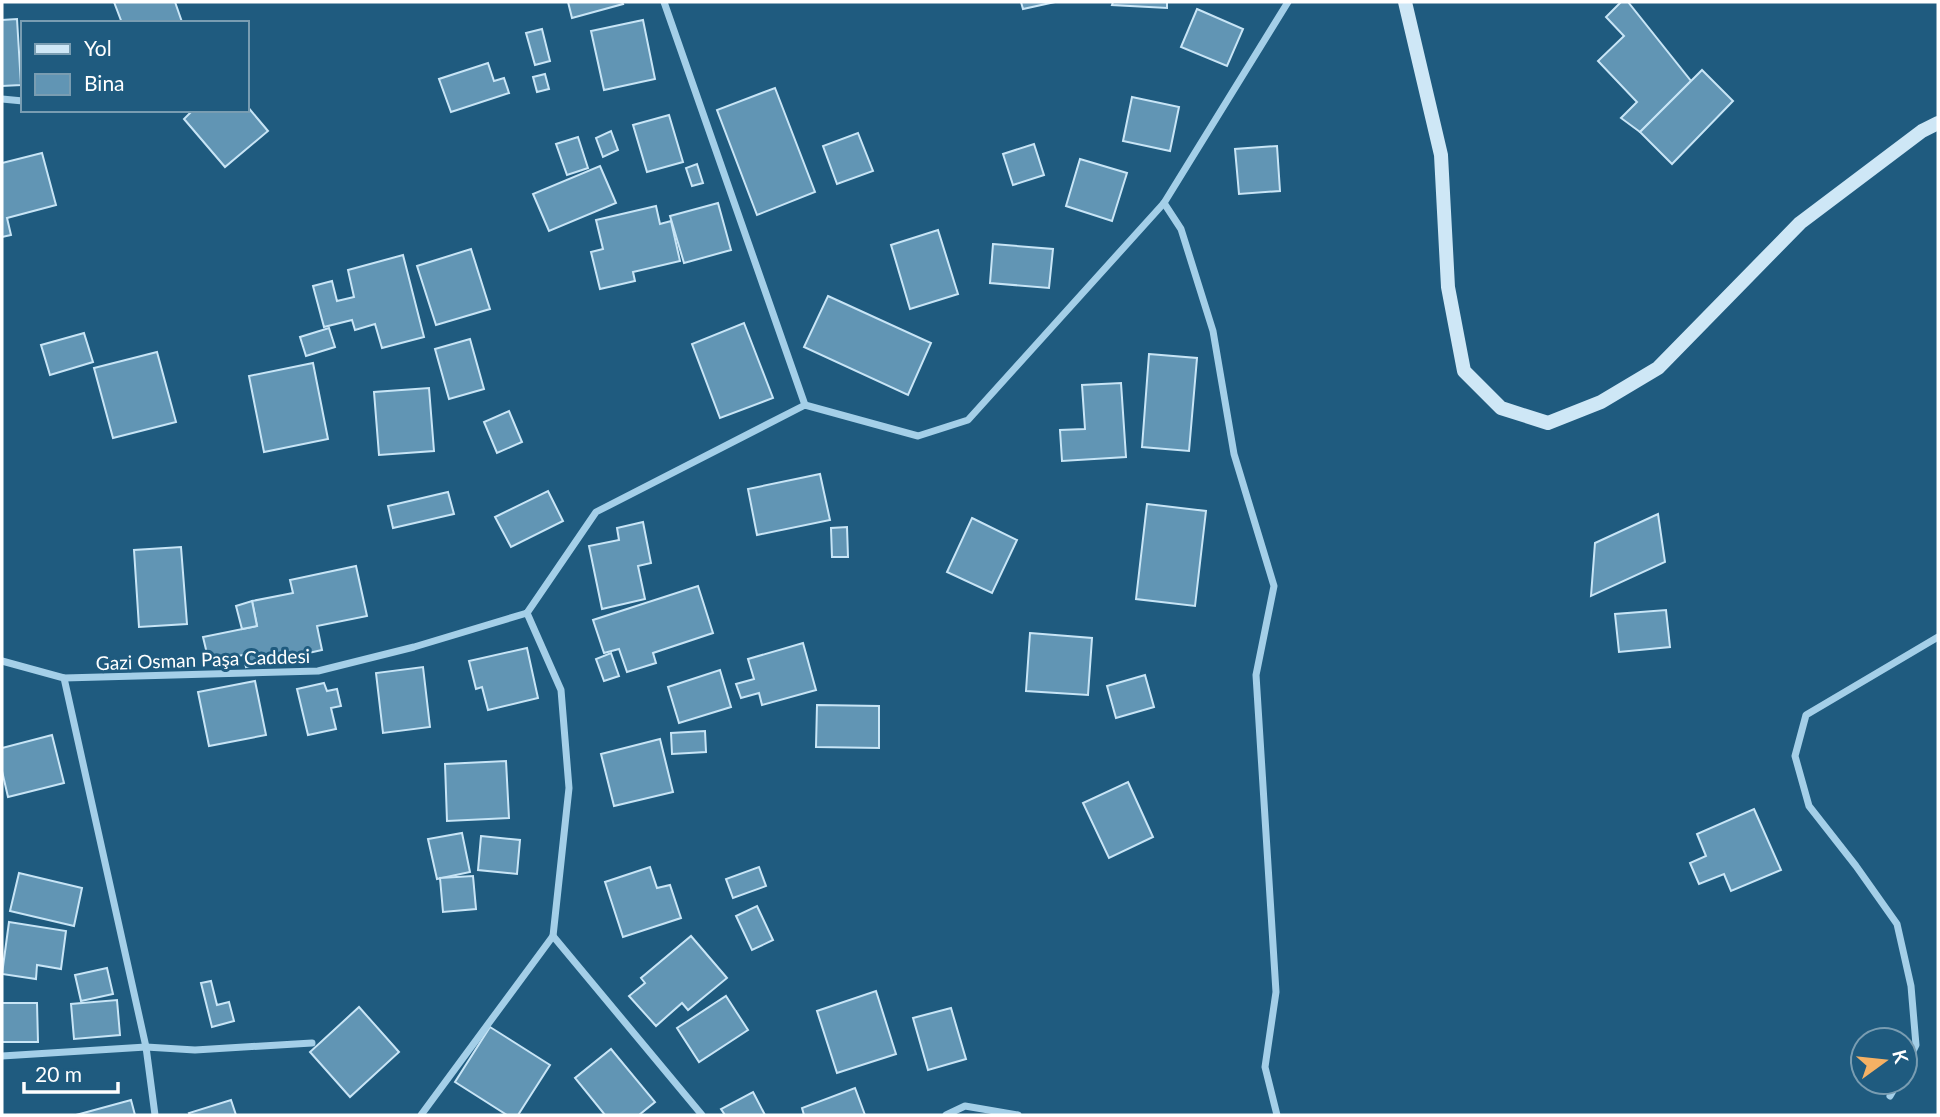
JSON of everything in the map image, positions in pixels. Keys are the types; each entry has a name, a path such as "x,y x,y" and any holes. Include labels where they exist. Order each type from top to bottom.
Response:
{"street":[{"path":"664,2 805,405"},
{"path":"421,1115 553,936 569,788 561,690 527,613 596,512 805,405 918,436 968,420 1164,203 1288,2"},
{"path":"1405,2 1441,155 1448,287 1464,371 1502,408 1548,423 1601,402 1658,368 1800,223 1922,131 1938,123"},
{"path":"2,99 21,101"},
{"path":"1164,203 1181,229 1213,331 1234,454 1274,586 1256,676 1276,992 1265,1067 1277,1115"},
{"name":"Gazi Osman Paşa Caddesi","path":"2,661 64,678 318,671 414,647 527,613"},
{"path":"1914,1026 1911,986 1896,924 1856,866 1809,806 1795,756 1806,715 1938,637"},
{"path":"64,678 146,1047 155,1115"},
{"path":"553,936 702,1115"},
{"path":"2,1056 146,1047 195,1050 312,1043"},
{"path":"946,1115 965,1106 1018,1115"}],"building":[{"path":"114,2 175,2 182,21 121,21"},
{"path":"568,2 622,2 623,4 572,18"},
{"path":"1021,2 1055,2 1023,9"},
{"path":"1113,2 1167,2 1167,8 1112,5"},
{"path":"1621,2 1628,2 1691,81 1640,132 1621,118 1637,102 1598,61 1624,36 1606,17"},
{"path":"1197,9 1243,29 1227,66 1181,47"},
{"path":"17,19 21,85 2,86 2,20"},
{"path":"643,20 655,79 604,90 591,31"},
{"path":"542,29 550,61 535,65 526,33"},
{"path":"488,63 494,81 504,78 509,93 451,112 439,79"},
{"path":"1702,70 1733,101 1672,164 1640,132"},
{"path":"545,74 549,89 537,92 533,77"},
{"path":"775,88 815,192 757,215 717,110"},
{"path":"1132,97 1179,107 1170,151 1123,141"},
{"path":"248,107 268,131 225,167 184,119 191,112 248,112"},
{"path":"669,115 683,162 647,172 633,125"},
{"path":"611,131 618,150 603,157 596,138"},
{"path":"858,133 873,171 837,184 823,146"},
{"path":"578,137 588,168 567,175 556,144"},
{"path":"1034,144 1044,175 1013,185 1003,154"},
{"path":"1277,146 1280,191 1239,194 1235,149"},
{"path":"42,153 56,205 7,218 11,235 2,237 2,163"},
{"path":"1080,159 1127,173 1112,221 1066,206"},
{"path":"697,164 703,183 692,186 686,168"},
{"path":"600,166 616,203 549,231 533,194"},
{"path":"718,203 731,250 684,263 670,216"},
{"path":"656,206 660,224 671,221 680,261 633,272 635,281 600,289 591,252 603,249 596,220"},
{"path":"938,230 958,294 910,309 891,245"},
{"path":"993,244 1053,249 1049,288 990,283"},
{"path":"471,249 490,309 436,325 417,266"},
{"path":"403,255 424,337 382,348 375,324 355,330 352,320 324,327 313,286 332,281 337,301 354,297 348,270"},
{"path":"828,296 931,343 908,395 804,347"},
{"path":"744,323 773,398 720,418 692,344"},
{"path":"329,328 335,347 306,356 300,337"},
{"path":"84,333 93,362 50,375 41,345"},
{"path":"470,339 484,389 449,399 435,349"},
{"path":"157,352 176,422 113,438 94,368"},
{"path":"1149,354 1197,358 1189,451 1142,447"},
{"path":"313,363 328,439 264,452 249,376"},
{"path":"1121,383 1126,457 1062,461 1060,430 1085,429 1082,385"},
{"path":"429,388 434,451 379,455 374,392"},
{"path":"509,411 522,442 497,453 484,422"},
{"path":"820,474 830,520 757,535 748,489"},
{"path":"548,491 563,521 511,547 495,517"},
{"path":"448,492 454,514 393,528 388,506"},
{"path":"1147,504 1206,511 1195,606 1136,599"},
{"path":"1658,514 1665,562 1591,596 1595,543"},
{"path":"972,518 1017,540 992,593 947,572"},
{"path":"643,522 651,563 638,566 645,599 602,609 589,546 619,540 617,528"},
{"path":"847,527 848,557 832,557 831,528"},
{"path":"181,547 187,624 139,627 134,550"},
{"path":"356,566 367,616 317,626 322,650 246,667 243,655 209,662 203,637 257,626 252,601 293,593 290,580"},
{"path":"698,586 713,633 653,653 656,663 627,672 619,649 604,653 593,620"},
{"path":"252,601 257,626 242,629 236,606"},
{"path":"1666,610 1670,647 1619,652 1615,614"},
{"path":"1030,633 1092,638 1088,695 1026,691"},
{"path":"803,643 816,690 762,705 759,693 741,698 736,684 754,679 748,659"},
{"path":"527,648 538,698 488,710 482,687 476,689 469,661"},
{"path":"611,653 619,676 604,681 596,659"},
{"path":"423,667 430,727 383,733 376,673"},
{"path":"720,670 731,707 679,723 668,687"},
{"path":"1145,675 1154,707 1116,718 1107,686"},
{"path":"255,681 266,735 209,746 198,692"},
{"path":"324,683 327,691 337,689 341,706 331,708 336,729 308,735 297,689"},
{"path":"817,705 879,706 879,748 816,747"},
{"path":"705,731 706,752 672,754 671,733"},
{"path":"52,735 64,783 8,797 2,771 2,748"},
{"path":"660,739 673,792 614,806 601,754"},
{"path":"506,761 509,818 447,821 445,764"},
{"path":"1128,782 1153,837 1109,858 1083,803"},
{"path":"1754,809 1781,870 1731,891 1724,874 1699,884 1690,863 1706,856 1697,834"},
{"path":"462,833 470,872 437,879 428,839"},
{"path":"481,836 520,840 517,874 478,870"},
{"path":"650,867 657,888 670,885 681,918 623,937 605,882"},
{"path":"759,867 766,886 733,898 726,879"},
{"path":"19,873 82,888 74,926 10,911"},
{"path":"473,876 476,909 443,912 440,878"},
{"path":"757,906 773,940 752,950 736,916"},
{"path":"9,922 66,931 61,969 37,965 36,979 2,974"},
{"path":"691,936 727,978 688,1010 682,1003 656,1026 629,996 645,983 641,978"},
{"path":"107,968 113,994 81,1001 75,975"},
{"path":"211,981 217,1005 229,1002 234,1021 212,1027 201,983"},
{"path":"876,991 896,1054 837,1073 817,1011"},
{"path":"726,996 748,1030 699,1062 677,1028"},
{"path":"117,1000 120,1035 74,1039 71,1004"},
{"path":"2,1003 37,1003 38,1042 2,1042"},
{"path":"359,1007 399,1052 350,1097 310,1052"},
{"path":"951,1008 966,1059 928,1070 913,1018"},
{"path":"490,1027 550,1065 518,1115 507,1115 455,1082"},
{"path":"611,1049 655,1102 639,1115 605,1115 575,1078"},
{"path":"855,1088 865,1115 804,1115 802,1108"},
{"path":"753,1092 765,1115 725,1115 721,1109"},
{"path":"131,1100 135,1115 76,1115"},
{"path":"231,1100 236,1115 189,1113"}]}
